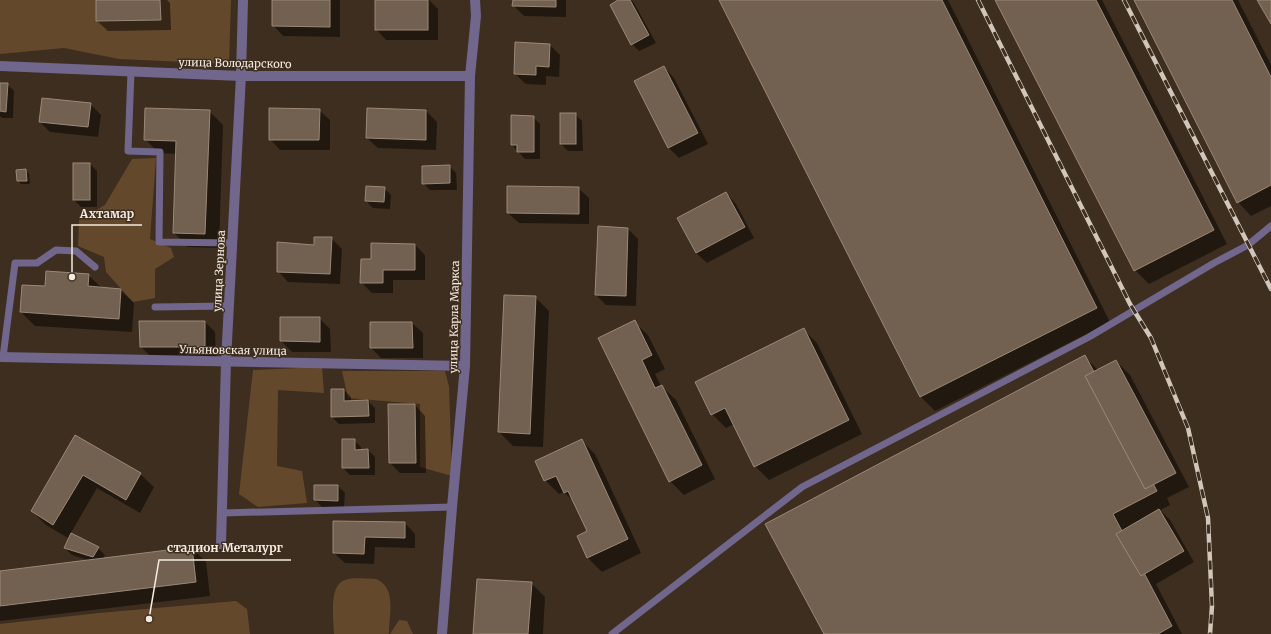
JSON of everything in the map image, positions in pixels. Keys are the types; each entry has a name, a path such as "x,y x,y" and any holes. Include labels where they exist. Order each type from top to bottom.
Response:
{"street":[{"name":"улица Зернова","path":"221,544 226,361 241,76 243,0"},
{"name":"улица Карла Маркса","path":"442,634 465,366 470,76 476,16 475,0"},
{"name":"улица Володарского","path":"0,66 241,76 470,76"},
{"name":"Ульяновская улица","path":"2,358 465,366"}],"lane":[{"path":"131,72 128,151 160,152 159,242 233,244"},
{"path":"612,634 802,487 1089,337 1214,263 1248,245 1271,226"},
{"path":"2,358 15,263 37,263 56,250 76,251 96,267"},
{"path":"155,307 229,306"},
{"path":"222,513 452,507"}],"shaded area":[{"path":"0,0 231,0 229,64 119,59 64,48 0,54"},
{"path":"156,158 150,239 171,248 174,257 155,269 155,298 133,302 106,272 104,257 78,246 79,220 105,205 132,159"},
{"path":"322,367 324,393 278,390 277,466 302,471 307,503 258,507 239,494 253,370"},
{"path":"342,371 445,371 449,387 452,476 420,467 420,404 348,398"},
{"path":"360,578 376,579 383,583 387,588 389,595 389,634 334,634 333,604 336,589 340,583 345,580"},
{"path":"236,601 247,609 250,634 0,634 0,624 99,613"},
{"path":"399,620 407,621 413,634 390,634"}],"building":[{"path":"96,0 160,0 161,20 96,21"},
{"path":"272,0 330,0 330,27 272,26"},
{"path":"375,0 428,0 428,30 375,30"},
{"path":"513,0 556,0 556,7 512,6"},
{"path":"618,0 630,0 649,35 631,45 610,5"},
{"path":"719,0 942,0 1097,308 920,397"},
{"path":"995,0 1096,0 1214,230 1134,271"},
{"path":"1134,0 1232,0 1271,77 1271,185 1237,203"},
{"path":"1257,0 1271,0 1271,24"},
{"path":"515,42 550,44 549,67 536,66 536,75 514,74"},
{"path":"664,66 698,133 668,148 634,81"},
{"path":"0,83 8,83 6,112 0,111"},
{"path":"42,98 91,103 88,127 39,122"},
{"path":"145,108 210,110 205,234 173,233 176,141 144,140"},
{"path":"269,108 320,109 319,140 269,140"},
{"path":"367,108 426,110 426,140 366,138"},
{"path":"560,113 576,113 576,144 560,144"},
{"path":"511,115 534,116 534,152 517,152 517,145 511,145"},
{"path":"73,163 90,163 90,200 73,200"},
{"path":"450,165 450,183 422,184 422,166"},
{"path":"26,169 27,181 17,181 16,170"},
{"path":"366,186 385,187 384,202 365,201"},
{"path":"507,186 579,187 579,214 507,213"},
{"path":"726,192 745,227 696,253 677,218"},
{"path":"598,226 628,228 626,296 595,295"},
{"path":"314,237 332,237 330,274 277,272 277,242 314,245"},
{"path":"371,243 415,244 415,270 383,270 383,283 360,283 361,259 371,259"},
{"path":"46,271 89,274 88,286 121,289 119,319 20,312 22,285 45,286"},
{"path":"504,295 536,296 530,434 498,432"},
{"path":"280,317 320,317 320,342 280,341"},
{"path":"635,320 652,355 642,360 655,388 662,385 702,465 669,482 598,338"},
{"path":"139,321 205,321 205,347 140,347"},
{"path":"370,322 412,322 413,348 370,348"},
{"path":"804,328 849,420 754,467 725,408 711,415 695,382"},
{"path":"1085,355 1157,491 1113,514 1172,626 1158,634 824,634 765,524"},
{"path":"1116,360 1176,473 1145,489 1085,376"},
{"path":"331,389 344,389 344,401 368,400 369,416 331,417"},
{"path":"388,404 415,404 416,463 389,463"},
{"path":"75,435 141,473 126,500 83,475 53,525 31,511"},
{"path":"342,439 355,439 355,450 368,449 369,468 342,468"},
{"path":"582,439 628,539 587,558 577,536 587,531 568,491 564,493 556,476 544,481 535,461"},
{"path":"314,485 338,485 338,501 314,500"},
{"path":"1159,509 1184,551 1141,576 1116,534"},
{"path":"333,521 405,522 405,538 365,537 364,554 333,553"},
{"path":"71,533 99,547 93,557 64,548"},
{"path":"192,547 196,582 0,606 0,571"},
{"path":"477,579 532,582 528,634 473,634"}],"railway":[{"path":"978,0 1130,304 1151,338 1188,428 1208,518 1212,606 1210,634"},
{"path":"1124,0 1271,289"}],"place":[{"name":"Ахтамар","path":"72,277"},
{"name":"стадион Металург","path":"149,619"}]}
